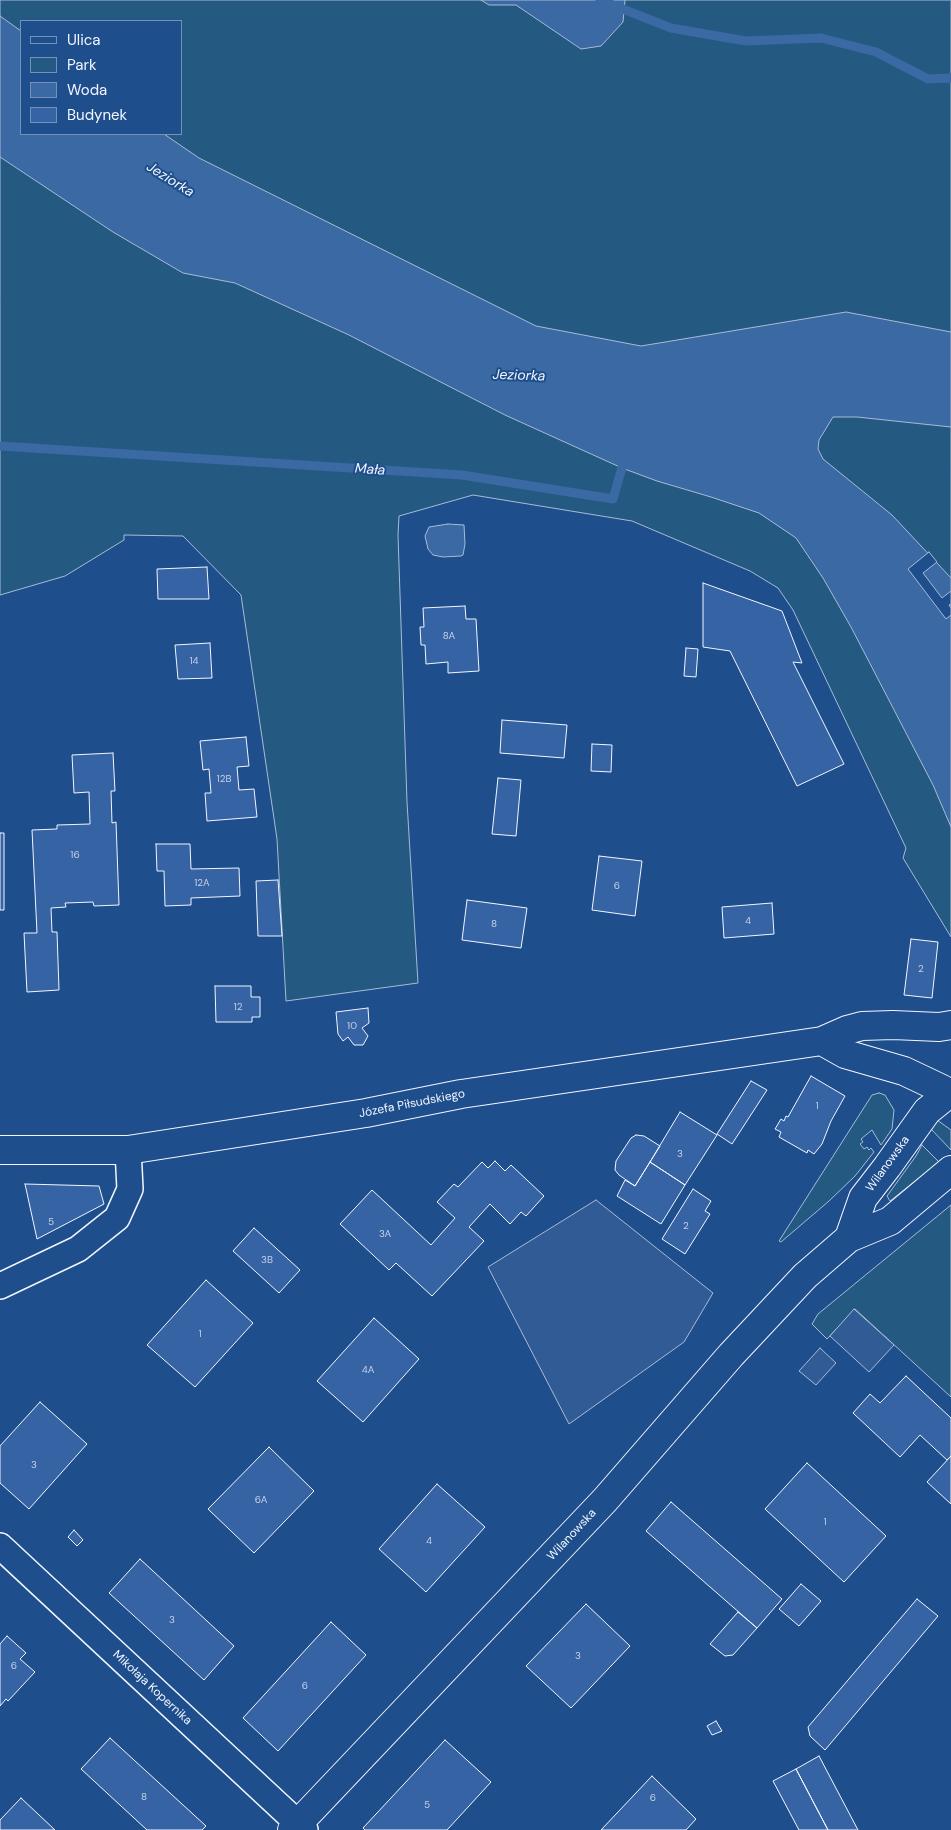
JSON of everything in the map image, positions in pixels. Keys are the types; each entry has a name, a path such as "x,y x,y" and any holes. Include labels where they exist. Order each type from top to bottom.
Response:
{"street":[{"name":"Józefa Piłsudskiego","path":"0,1150 128,1150 347,1116 461,1094 822,1041 847,1030 862,1026 939,1027 951,1025"},
{"path":"822,1041 845,1054 904,1071 947,1090"},
{"name":"Wilanowska","path":"849,1238 863,1198 927,1111 947,1090"},
{"path":"0,1286 78,1249 117,1218 130,1189 128,1150"},
{"name":"Wilanowska","path":"298,1828 605,1500 731,1355 805,1276 849,1238 890,1221 951,1170"},
{"name":"Mikołaja Kopernika","path":"0,1546 298,1828"}],"green space":[{"path":"0,0 951,0 951,937 903,858 906,848 793,610 778,588 750,571 632,521 473,495 399,516 398,535 407,802 418,983 286,1001 277,839 241,595 183,536 124,535 124,540 65,576 0,595"},
{"path":"879,1093 885,1095 894,1110 892,1129 881,1145 872,1130 861,1139 863,1142 860,1144 864,1149 867,1147 869,1150 871,1148 874,1152 855,1176 829,1201 781,1242 779,1241 872,1095"},
{"path":"937,1120 951,1130 951,1150 931,1129"},
{"path":"922,1145 939,1162 890,1201 887,1196"},
{"path":"951,1205 951,1397 855,1309 827,1339 812,1324 818,1314"}],"shaded area":[{"path":"596,1200 713,1293 684,1342 569,1424 488,1267"},
{"path":"854,1309 894,1345 869,1372 830,1336"},
{"path":"820,1348 836,1363 816,1385 799,1371"}],"water":[{"path":"481,0 625,0 623,22 601,46 581,49 516,5 489,5"},
{"name":"Jeziorka","path":"0,16 20,30 20,135 165,135 199,158 536,326 641,346 846,312 951,332 951,427 857,417 833,417 819,440 818,449 823,459 892,515 951,578 951,827 933,785 851,627 823,578 796,538 759,513 622,468 505,415 349,335 235,283 183,273 113,232 0,157"},
{"path":"448,524 464,525 465,544 463,555 461,556 443,557 433,555 428,549 425,536 429,527"}],"pier":[{"path":"929,552 937,562 923,573 942,598 951,591 951,604 949,605 951,615 946,619 908,569"}],"building":[{"path":"207,567 209,599 158,599 157,569"},
{"path":"703,583 782,611 802,663 793,662 844,764 797,786 730,651 703,647"},
{"path":"465,606 466,619 476,619 479,671 448,673 448,662 426,664 425,645 421,645 420,627 424,627 423,608"},
{"path":"210,643 212,678 178,679 175,645"},
{"path":"686,648 698,649 696,677 684,676"},
{"path":"502,720 567,725 564,758 500,753"},
{"path":"246,737 249,766 237,767 239,790 254,789 257,817 207,821 205,793 211,793 209,769 203,770 200,741"},
{"path":"592,744 612,745 611,772 591,771"},
{"path":"113,753 115,791 111,791 112,823 116,822 119,905 94,906 93,902 65,903 66,907 51,908 52,932 57,932 59,990 27,992 24,933 37,933 32,830 57,829 57,825 90,824 89,792 74,793 72,755"},
{"path":"498,778 521,780 516,836 492,834"},
{"path":"0,833 4,833 4,910 0,910"},
{"path":"156,844 190,844 191,869 239,868 240,896 191,898 191,905 165,906 164,871 157,871"},
{"path":"599,856 642,861 635,916 592,910"},
{"path":"278,880 282,936 258,936 256,881"},
{"path":"467,900 527,908 521,948 462,940"},
{"path":"772,903 774,934 724,938 722,907"},
{"path":"911,939 938,942 932,998 904,995"},
{"path":"215,986 251,986 251,997 260,997 260,1017 252,1017 252,1022 216,1022"},
{"path":"368,1008 369,1023 362,1028 368,1036 363,1045 354,1045 348,1037 343,1041 338,1034 336,1012"},
{"path":"811,1076 845,1096 831,1121 822,1144 814,1154 808,1150 807,1153 779,1137 781,1132 775,1129 781,1119 784,1121 786,1116 788,1117"},
{"path":"751,1081 767,1090 732,1144 717,1134"},
{"path":"680,1112 717,1135 685,1185 650,1162"},
{"path":"636,1135 644,1136 660,1146 635,1186 615,1170 616,1161 631,1138"},
{"path":"495,1161 505,1171 511,1165 544,1196 526,1216 521,1212 510,1224 490,1204 469,1227 484,1241 432,1296 396,1263 389,1270 340,1224 372,1190 431,1245 455,1218 437,1202 454,1184 458,1187 482,1162 488,1168"},
{"path":"650,1162 685,1185 661,1224 617,1196 625,1180 635,1186"},
{"path":"25,1184 99,1186 104,1204 37,1239"},
{"path":"693,1189 711,1201 705,1211 710,1214 685,1254 662,1239"},
{"path":"254,1228 300,1270 279,1293 233,1251"},
{"path":"206,1280 253,1323 195,1387 147,1345"},
{"path":"374,1318 419,1359 363,1422 317,1381"},
{"path":"906,1376 951,1418 951,1456 947,1460 920,1435 900,1457 853,1413 870,1394 880,1403"},
{"path":"40,1402 87,1444 29,1509 0,1483 0,1446"},
{"path":"269,1447 314,1491 254,1553 208,1509"},
{"path":"951,1456 951,1504 927,1482"},
{"path":"807,1463 886,1536 844,1582 765,1509"},
{"path":"437,1484 485,1527 426,1592 379,1549"},
{"path":"671,1502 782,1599 757,1628 646,1531"},
{"path":"74,1530 83,1540 77,1546 68,1537"},
{"path":"140,1559 234,1646 204,1680 109,1593"},
{"path":"801,1584 821,1601 799,1626 779,1609"},
{"path":"917,1599 938,1616 825,1750 810,1736 808,1727"},
{"path":"586,1604 630,1646 571,1708 526,1666"},
{"path":"738,1612 757,1628 733,1655 725,1656 710,1644"},
{"path":"331,1622 366,1655 278,1751 243,1718"},
{"path":"7,1636 26,1653 20,1659 35,1672 8,1701 6,1699 0,1706 0,1644"},
{"path":"716,1721 722,1731 712,1735 707,1726"},
{"path":"110,1738 206,1826 202,1830 147,1830 81,1769"},
{"path":"445,1740 491,1782 447,1830 365,1830 363,1828"},
{"path":"819,1756 858,1830 828,1830 796,1769"},
{"path":"796,1769 828,1830 799,1830 773,1781"},
{"path":"652,1776 696,1819 686,1830 601,1830"},
{"path":"21,1798 55,1830 0,1830 0,1820"}],"waterway":[{"path":"600,0 671,28 746,41 821,38 876,52 928,79 951,78"},
{"name":"Mała","path":"0,446 462,475 613,499 625,457"}]}
